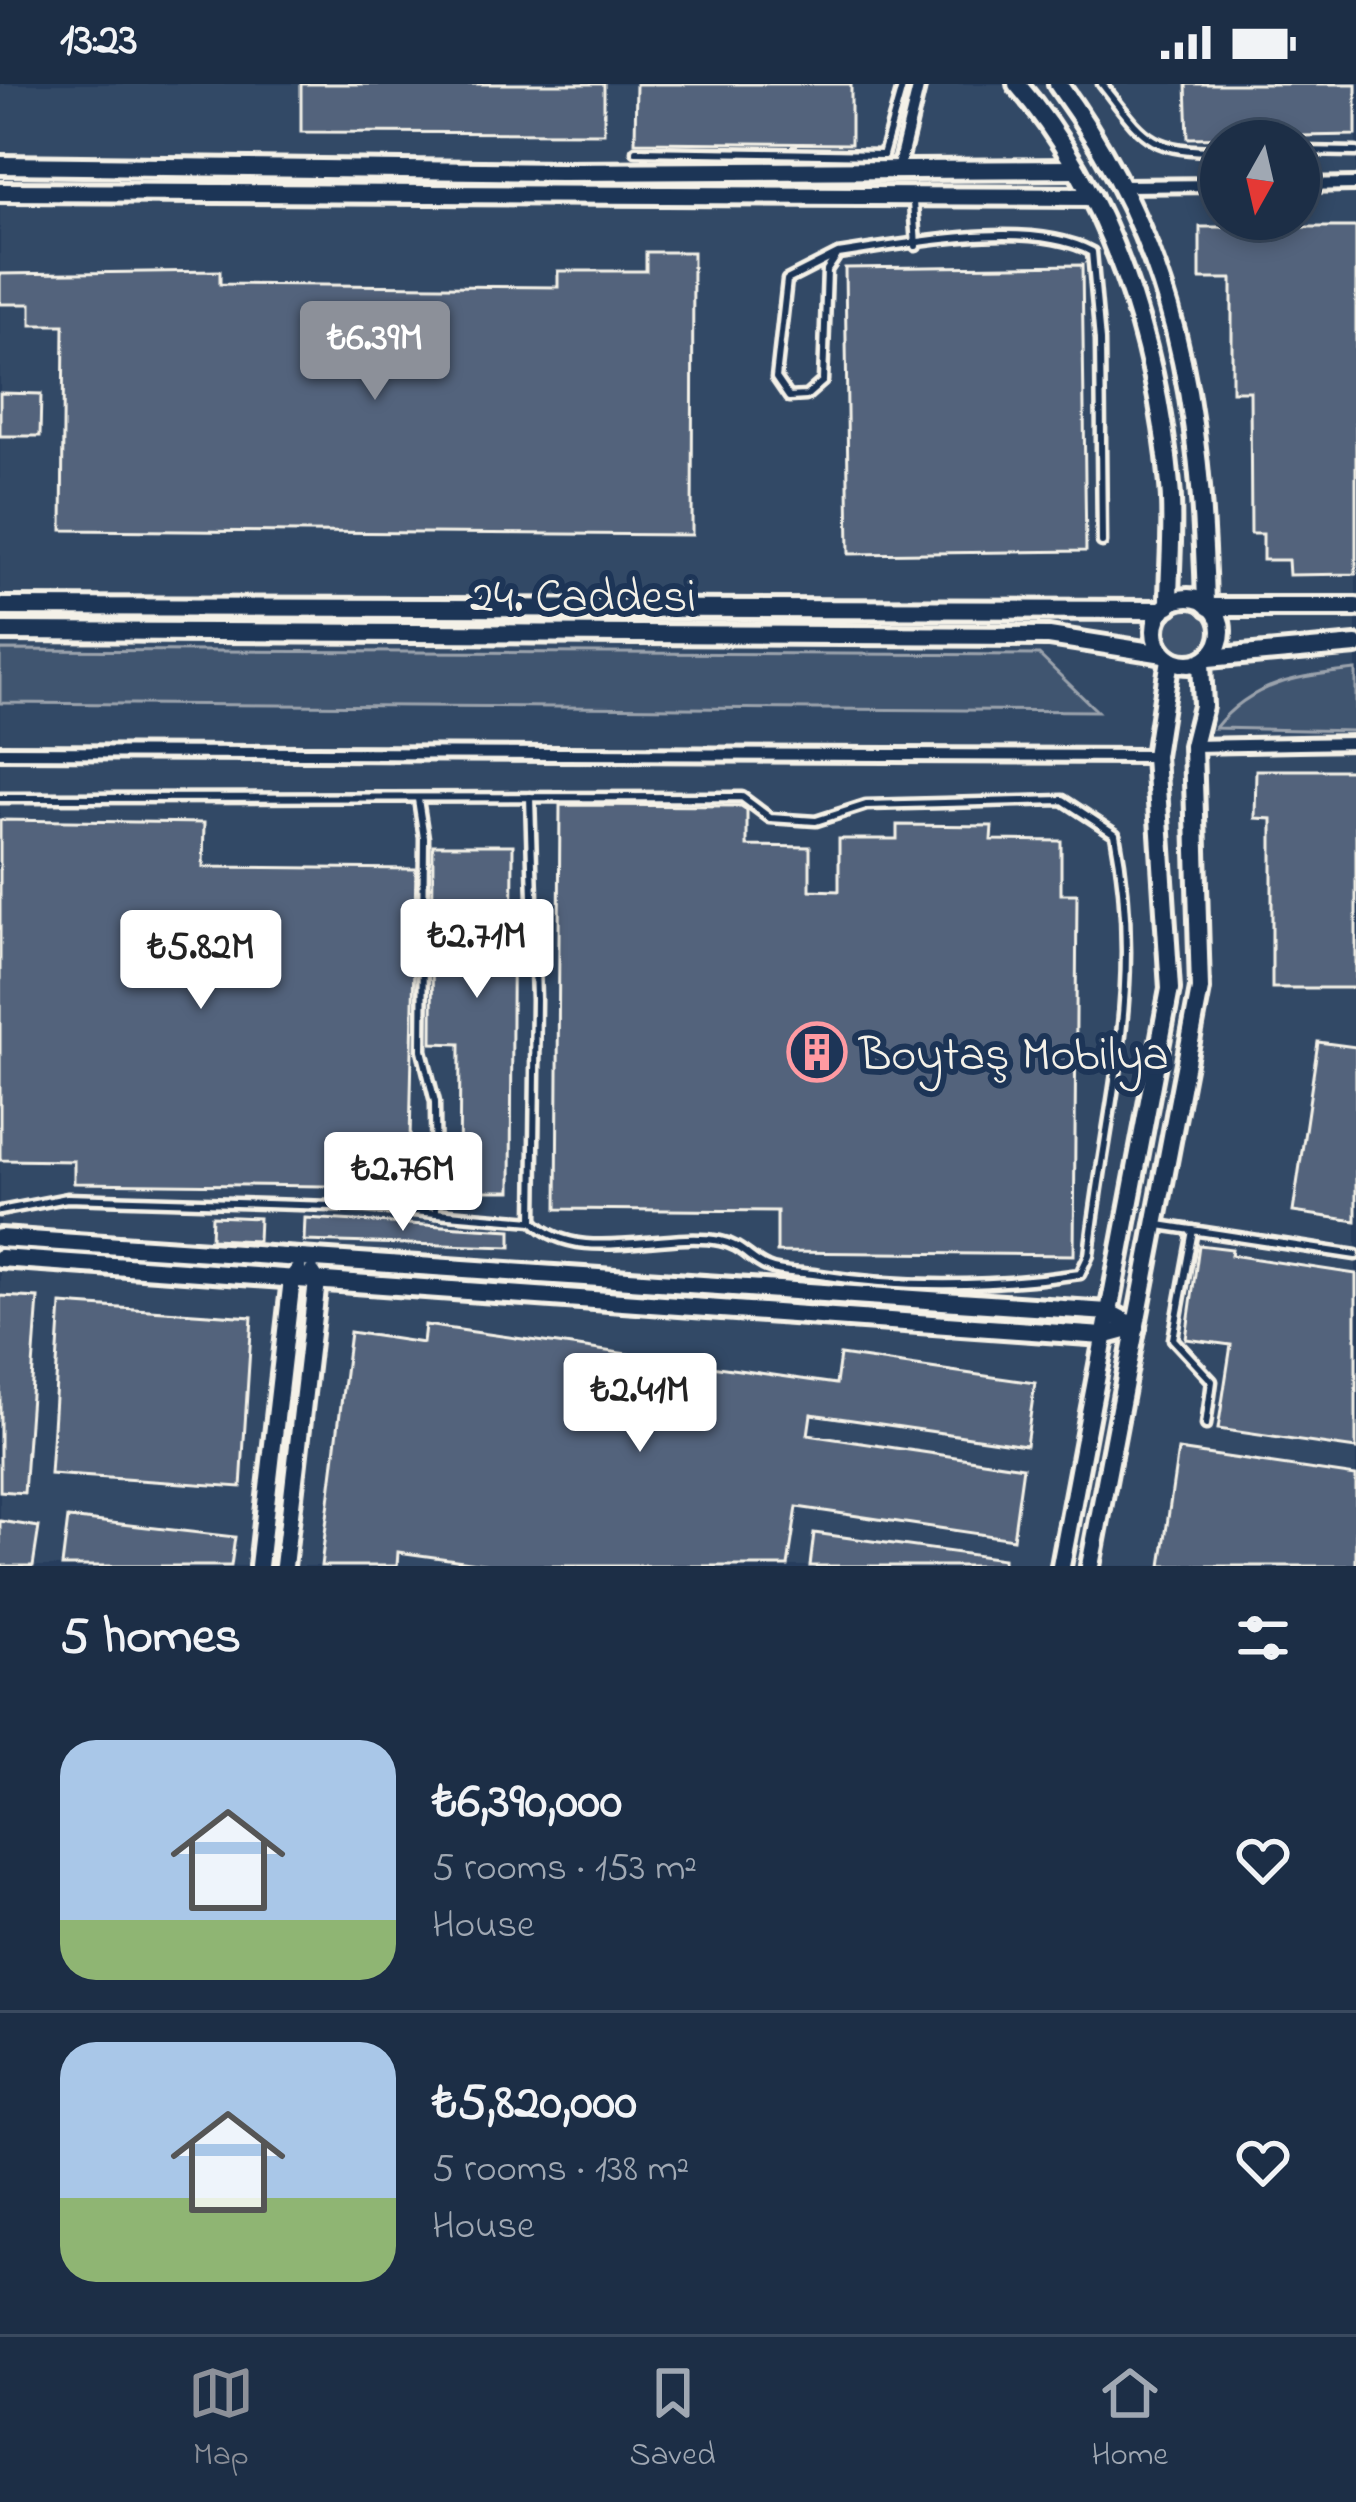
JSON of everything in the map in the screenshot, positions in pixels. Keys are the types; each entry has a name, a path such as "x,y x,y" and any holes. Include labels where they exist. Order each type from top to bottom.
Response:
{"street":[{"path":"887,165 919,84"},
{"path":"1017,84 1092,197 1152,357 1171,488 1166,608 1155,632 1167,656 1155,756 1170,989 1061,1566"},
{"path":"1058,84 1123,186 1175,315 1203,485 1208,605 1221,631 1204,660 1203,706 1193,746 1200,989 1090,1566"},
{"path":"0,165 1076,169"},
{"path":"41,165 42,192"},
{"path":"1320,184 1356,184"},
{"path":"1123,186 1200,185"},
{"path":"0,192 1092,197"},
{"path":"1166,608 1183,599 1208,605 1356,607"},
{"name":"24. Caddesi","path":"0,607 1166,608"},
{"name":"24. Caddesi","path":"0,631 1049,635 1167,656"},
{"path":"1167,656 1204,660 1356,644"},
{"path":"1193,746 1356,743"},
{"path":"0,752 1155,756"},
{"path":"0,1238 1108,1312 1136,1327"},
{"path":"0,1258 1103,1336 1136,1327"},
{"path":"259,1566 292,1279 305,1261"},
{"path":"284,1566 317,1281 305,1261"}],"lane":[{"path":"635,152 887,165 903,84"},
{"path":"1102,84 1138,133 1177,151 1200,151"},
{"path":"1320,151 1356,152"},
{"path":"913,197 916,246"},
{"path":"838,254 827,270 823,381 806,397 789,397 776,377 787,280 838,254 957,237 1039,234 1072,241 1092,252 1099,319 1102,542"},
{"path":"530,797 536,1000 533,1221"},
{"path":"0,799 742,797 770,818 816,821 866,805 1063,800 1115,834 1126,889 1128,961 1121,1069 1089,1255 1080,1274 1028,1282 870,1283 766,1267 748,1250 718,1240 582,1243 548,1237 533,1221 436,1213 67,1198 0,1211"},
{"path":"418,798 424,838 422,1050 435,1102 436,1213"},
{"path":"1155,1225 1356,1255"},
{"path":"1193,1230 1173,1339 1212,1381 1206,1425"}],"shaded area":[{"path":"0,84 1356,84 1356,1566 0,1566"},
{"path":"1188,608 1205,614 1211,631 1205,648 1188,654 1171,648 1165,631 1171,614"},
{"path":"0,650 1039,655 1097,711 0,703"},
{"path":"1356,670 1356,731 1215,728 1245,700 1278,684"}],"building":[{"path":"301,84 604,84 604,133 301,132"},
{"path":"636,84 851,84 851,144 635,142"},
{"path":"1186,84 1356,84 1356,135 1320,136 1320,120 1200,120 1200,138 1188,138"},
{"path":"1320,227 1356,227 1356,574 1289,575 1288,560 1263,560 1263,534 1251,534 1250,391 1232,391 1232,279 1200,279 1200,240 1320,240"},
{"path":"646,252 693,252 692,535 62,530 64,325 31,325 31,304 0,304 0,274 220,271 220,284 558,287 558,271 646,271"},
{"path":"1082,265 1086,551 849,554 845,268"},
{"path":"0,393 41,394 40,436 0,436"},
{"path":"1256,770 1356,770 1356,988 1272,988 1272,819 1255,818"},
{"name":"Boytaş Mobilya","path":"560,805 741,806 747,810 747,846 810,847 810,890 839,891 839,839 897,839 897,825 992,826 991,840 1061,841 1061,894 1077,894 1074,1255 777,1252 777,1211 557,1209"},
{"path":"0,820 204,823 203,867 416,869 409,1187 74,1183 74,1161 0,1160"},
{"path":"433,845 513,845 511,1191 459,1191 460,1044 432,1043"},
{"path":"1318,1042 1356,1047 1356,1221 1293,1212"},
{"path":"212,1216 259,1218 258,1241 211,1239"},
{"path":"305,1218 511,1230 511,1247 304,1241"},
{"path":"1199,1245 1232,1249 1231,1255 1356,1274 1356,1449 1218,1429 1231,1345 1186,1339"},
{"path":"0,1296 38,1298 24,1493 0,1491"},
{"path":"61,1304 252,1317 241,1487 50,1474"},
{"path":"425,1325 836,1384 840,1355 1035,1383 1026,1445 811,1414 808,1435 1023,1467 1013,1539 797,1507 788,1566 499,1566 398,1552 397,1566 321,1566 350,1332 423,1343"},
{"path":"1178,1450 1356,1476 1356,1566 1161,1566"},
{"path":"68,1518 235,1537 231,1566 62,1566"},
{"path":"0,1521 39,1527 33,1566 0,1566"},
{"path":"814,1533 1003,1559 1003,1566 810,1566"}],"place":[{"name":"Boytaş Mobilya","path":"817,1052"}]}
